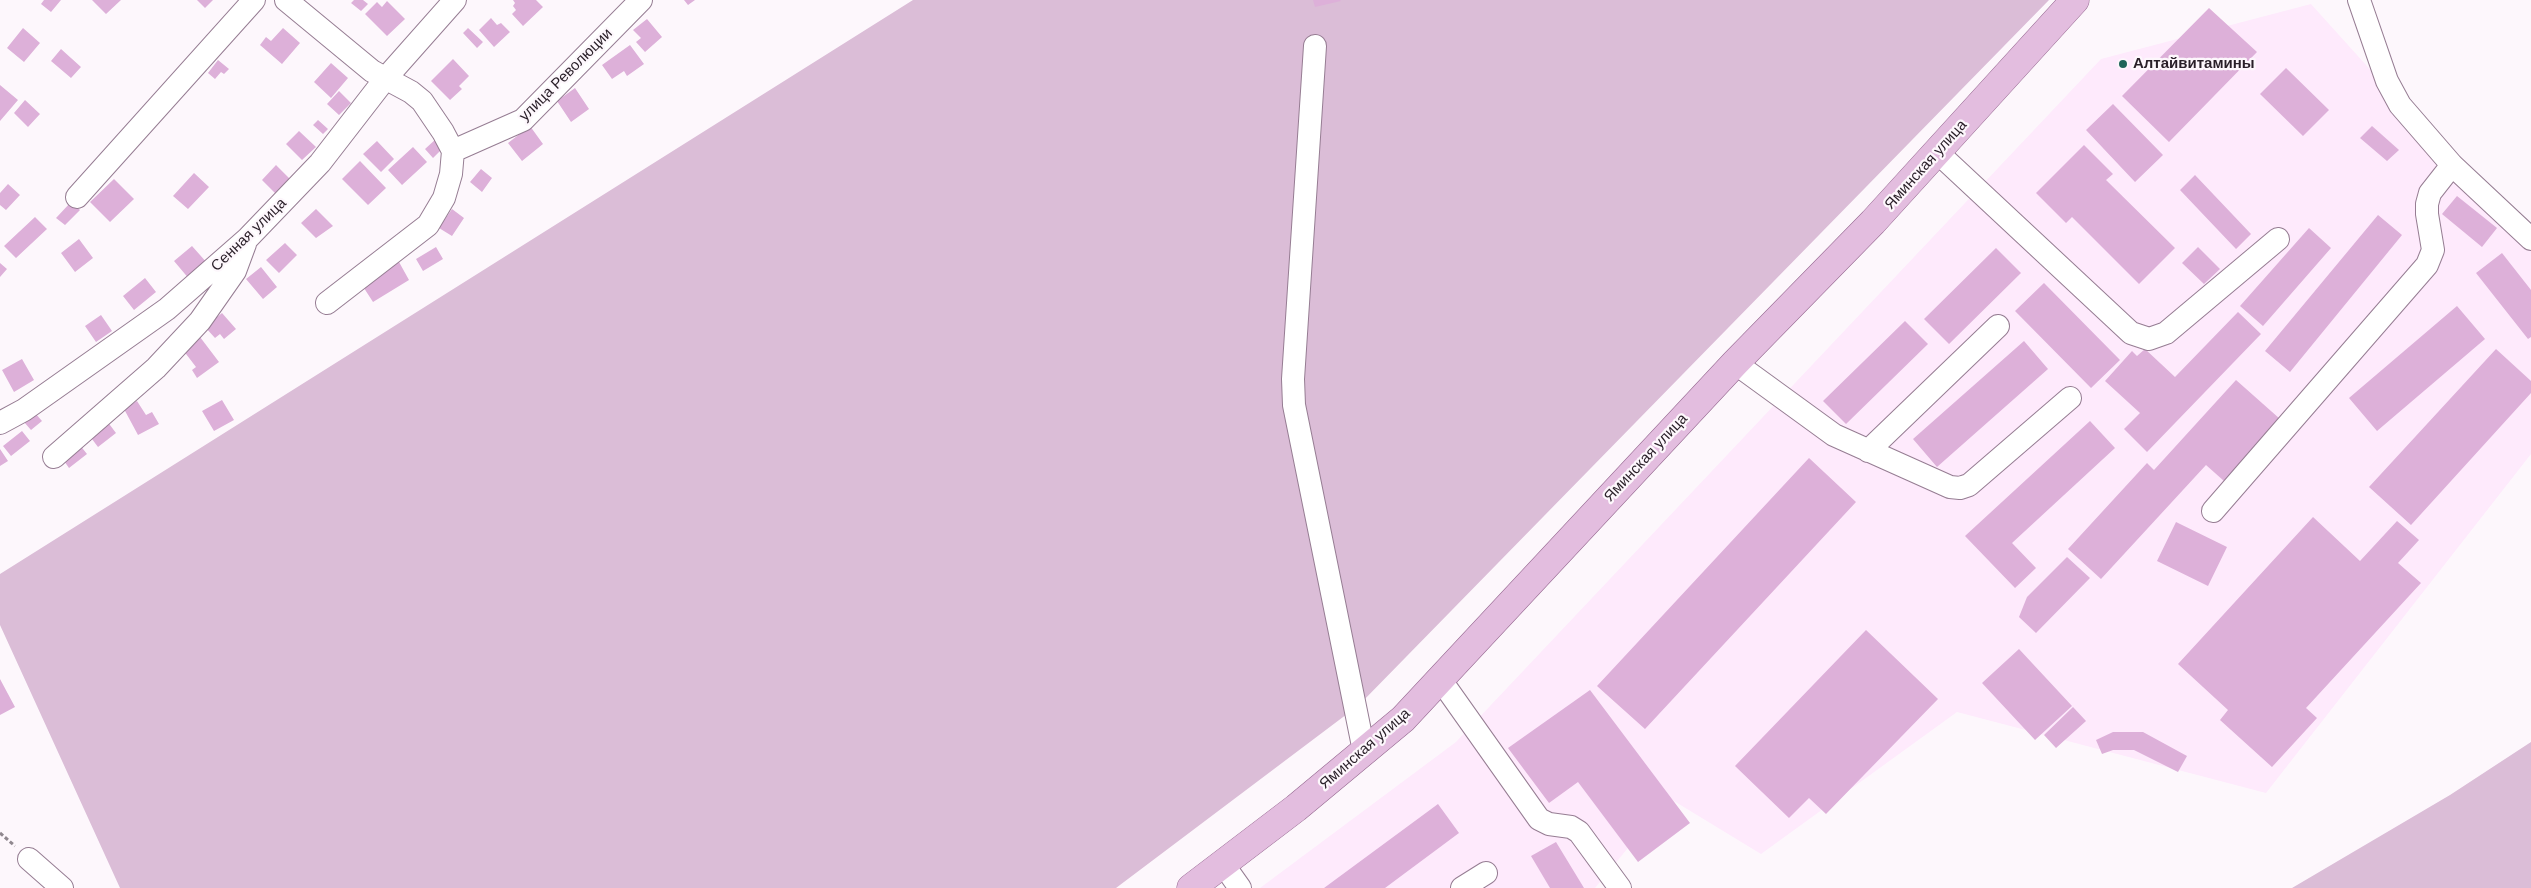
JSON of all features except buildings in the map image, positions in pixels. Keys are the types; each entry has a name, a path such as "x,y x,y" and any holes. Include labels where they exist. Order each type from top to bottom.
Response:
{"main road":[{"name":"Яминская улица","path":"1191,888 1296,808 1403,719 1735,363 1873,222 2075,0"}],"street":[{"path":"77,197 254,0"},
{"path":"286,0 372,71 411,92 422,101 443,132 453,151 447,187 431,221 327,303"},
{"name":"Сенная улица","path":"0,423 24,410 167,310 248,239 320,163 385,79 454,0"},
{"name":"улица Революции","path":"453,151 524,120 641,0"},
{"path":"2359,0 2392,92 2400,105 2452,165 2531,239"},
{"path":"1315,46 1293,379 1294,405 1364,751"},
{"path":"1937,152 2131,333 2149,339 2166,333 2278,239"},
{"path":"2213,511 2427,265 2433,250 2427,204 2430,193 2452,165"},
{"path":"54,457 156,368 200,321 235,271 248,239"},
{"path":"1868,451 1998,326"},
{"path":"1735,363 1816,424 1868,451 1950,487 1960,488 1969,485 2070,398"},
{"path":"1440,678 1539,819 1549,824 1571,827 1579,832 1620,888"},
{"path":"29,859 62,888"},
{"path":"1223,864 1240,888"},
{"path":"1462,888 1486,873"}],"shaded area":[{"path":"913,0 2049,0 1359,705 1116,888 120,888 0,625 0,574"},
{"path":"2311,4 2531,248 2531,454 2266,793 1957,712 1761,854 1669,798 1595,888 1260,888 1456,742 2101,59"},
{"path":"2531,742 2531,888 2292,888 2450,795"}],"place":[{"name":"Алтайвитамины","path":"2123,64"}]}
